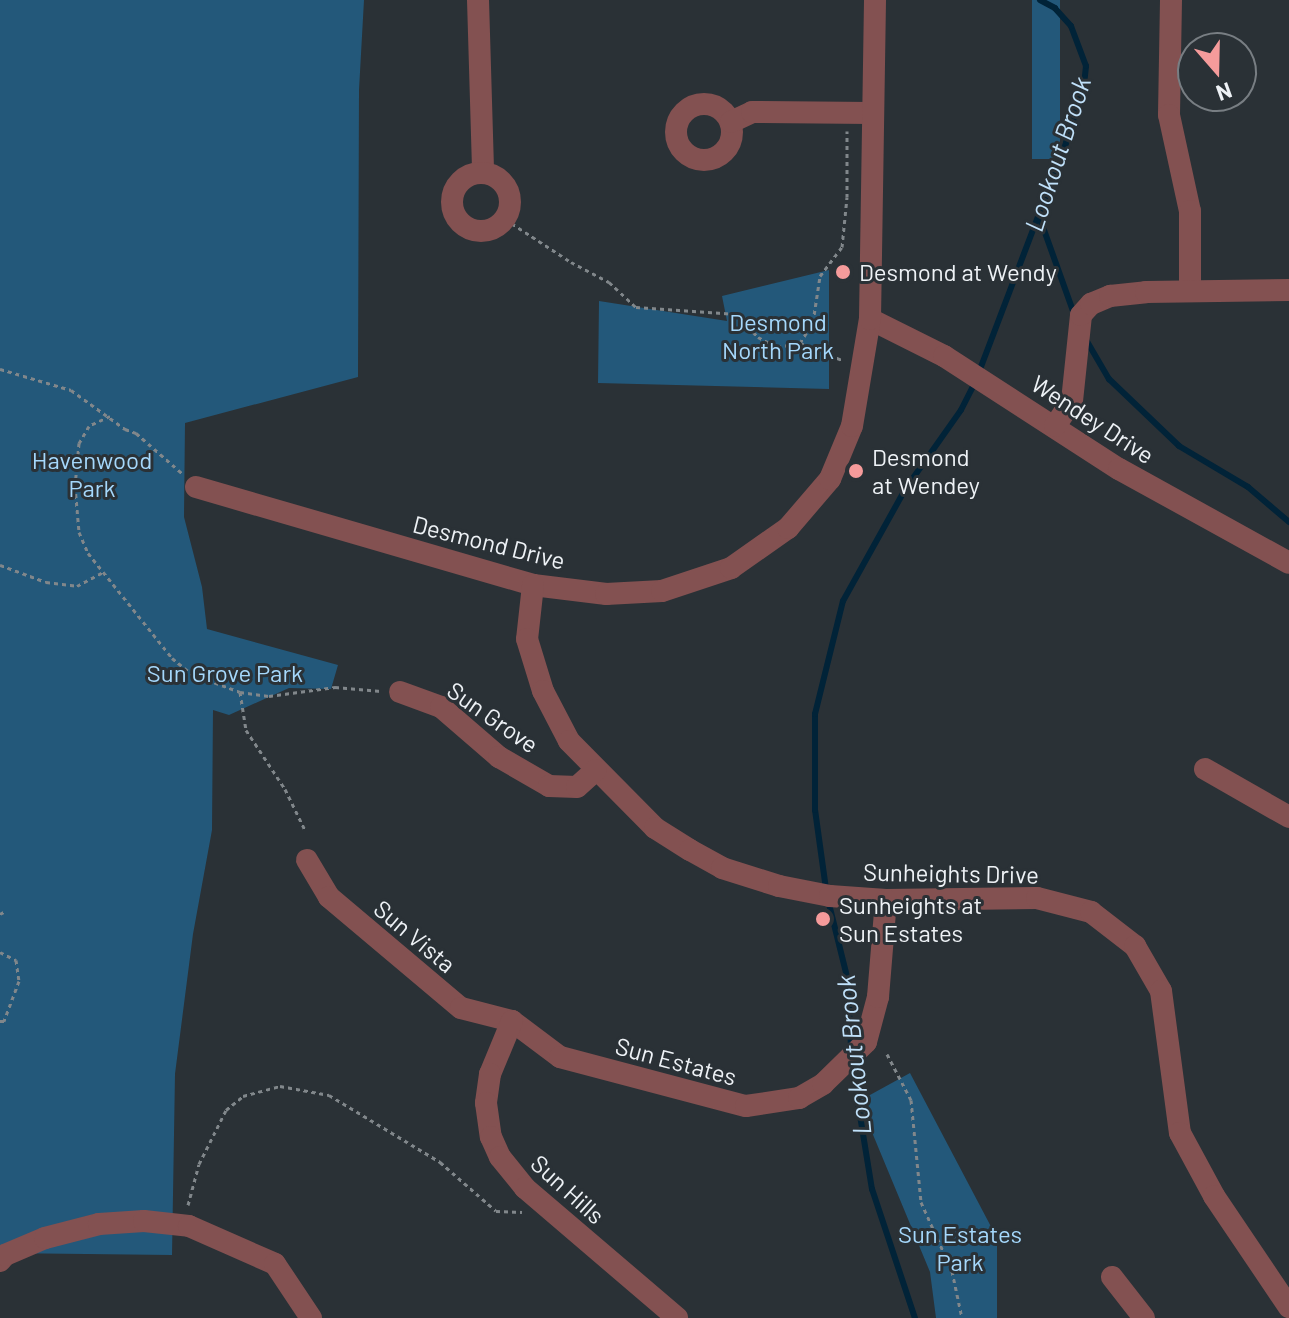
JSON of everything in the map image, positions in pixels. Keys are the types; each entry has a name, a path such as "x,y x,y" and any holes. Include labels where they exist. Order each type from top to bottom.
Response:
{"street":[{"path":"478,0 483,173"},
{"name":"Desmond Drive","path":"196,487 533,585 606,594 662,591 731,568 788,528 830,479 852,426 861,374 870,319 875,0"},
{"path":"1171,0 1169,115 1190,211 1190,290"},
{"path":"731,122 752,112 871,113"},
{"path":"483,173 495,177 510,196 505,219 485,231 463,225 455,215 455,192 471,175 483,173"},
{"path":"1055,426 1072,401 1081,315 1091,304 1110,296 1190,290 1289,290"},
{"name":"Wendey Drive","path":"870,319 944,356 1119,469 1289,563"},
{"name":"Sunheights Drive","path":"533,585 527,639 543,691 569,741 655,828 722,868 779,886 830,896 886,900 1037,898 1091,912 1135,946 1161,991 1180,1133 1214,1196 1289,1307"},
{"name":"Sun Grove","path":"400,692 441,707 499,757 549,786 577,787 596,770"},
{"path":"1205,769 1289,817"},
{"name":"Sun Vista","path":"307,860 329,897 461,1008 512,1021"},
{"name":"Sun Estates","path":"512,1021 560,1057 700,1097 746,1106 799,1098 823,1084 866,1042 878,997 886,900"},
{"name":"Sun Hills","path":"512,1021 490,1074 486,1103 491,1137 500,1157 525,1188 677,1318"},
{"path":"0,1261 5,1255 45,1238 90,1226 144,1221 189,1226 275,1264 311,1318"},
{"path":"1112,1277 1144,1318"}],"path":[{"path":"800,343 813,322 820,276 842,247 847,197 847,128"},
{"path":"505,219 571,262 609,282 636,307 737,314 758,337 777,347 800,343 833,354 861,374"},
{"path":"0,369 71,390 125,429 136,433 196,487"},
{"path":"110,416 89,426 79,443 75,512 79,532 103,572 172,658 192,674 240,692 269,696 335,687 400,692"},
{"path":"0,565 46,582 77,586 103,572"},
{"path":"240,692 246,730 285,789 305,830"},
{"path":"0,952 16,960 19,981 4,1021 0,1021"},
{"path":"887,1054 911,1100 921,1202 952,1271 962,1318"},
{"path":"189,1226 189,1194 220,1119 243,1096 280,1086 329,1095 347,1105 401,1141 440,1162 496,1211 529,1211"}],"green space":[{"path":"0,0 364,0 359,90 358,377 185,423 184,517 202,587 207,629 338,665 331,689 289,688 229,715 213,710 212,830 193,934 175,1074 172,1255 0,1253"},
{"path":"1032,0 1060,0 1060,159 1032,159"},
{"name":"Desmond North Park","path":"829,270 829,389 598,383 599,301 727,321 722,296"},
{"name":"Sun Estates Park","path":"910,1073 997,1238 997,1318 936,1318 930,1272 859,1101"}],"waterway":[{"name":"Lookout Brook","path":"979,372 1066,143 1084,85 1086,66 1071,26 1055,8 1040,0"},
{"path":"1039,216 1074,314"},
{"path":"1085,338 1109,379 1179,446 1248,487 1289,522"},
{"name":"Lookout Brook","path":"826,889 815,810 815,714 843,601 906,488 961,410 975,382"},
{"name":"Lookout Brook","path":"828,900 848,981 851,1046"},
{"name":"Lookout Brook","path":"852,1066 872,1189 915,1318"}],"place":[{"name":"Desmond at Wendy","path":"843,272"},
{"name":"Desmond at Wendey","path":"856,471"},
{"name":"Sunheights at Sun Estates","path":"823,919"}],"park label":[{"name":"Havenwood Park","path":"92,474"},
{"name":"Sun Grove Park","path":"225,673"}]}
